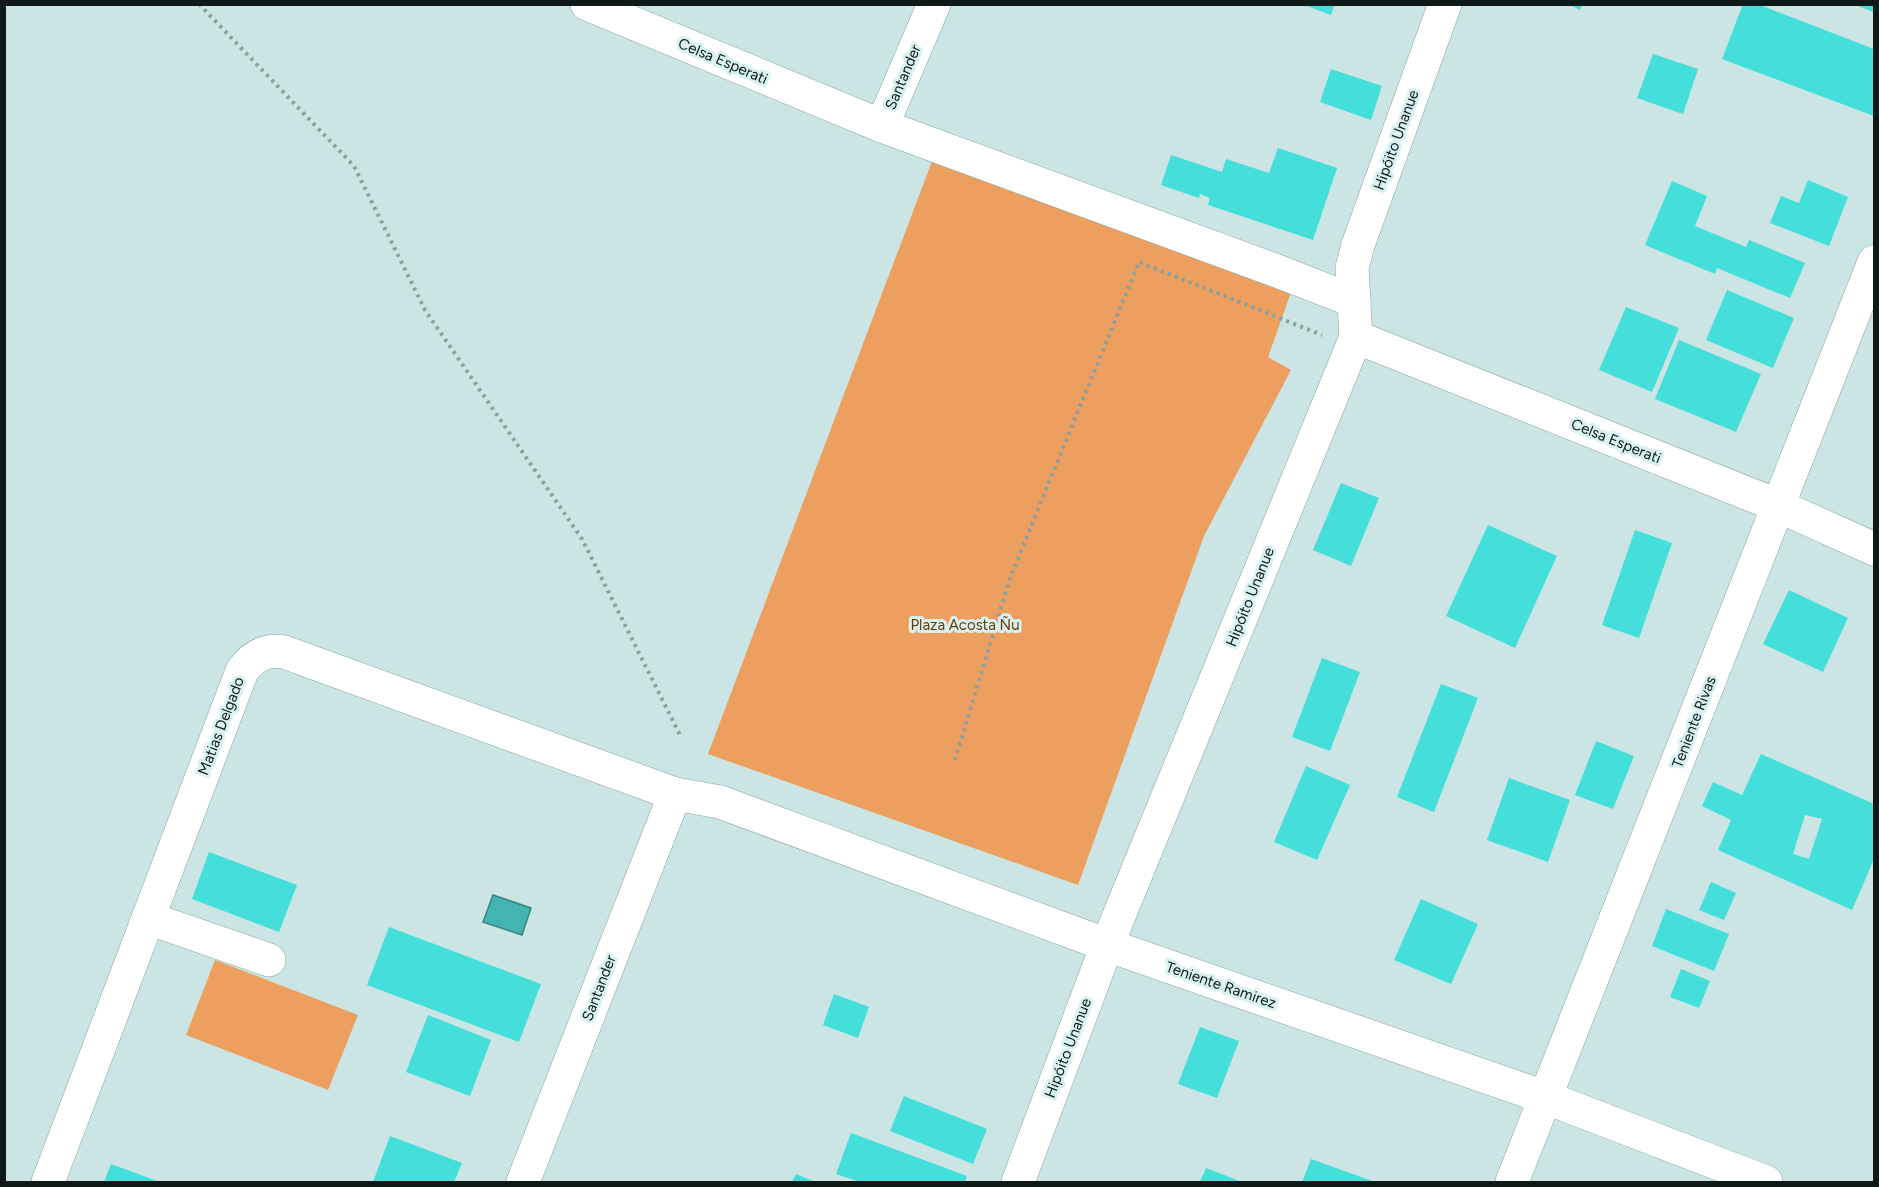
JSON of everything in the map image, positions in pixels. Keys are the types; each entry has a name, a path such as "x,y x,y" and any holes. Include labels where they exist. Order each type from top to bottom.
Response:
{"street":[{"name":"Celsa Esperati","path":"587,4 871,122 1354,301"},
{"name":"Santander","path":"871,122 934,4"},
{"name":"Hipóito Unanue","path":"1018,1182 1107,945 1356,337 1352,268 1446,4"},
{"name":"Teniente Rivas","path":"1512,1182 1875,262"},
{"name":"Celsa Esperati","path":"1356,337 1779,506 1875,549"},
{"name":"Matias Delgado","path":"48,1182 242,670 248,662 270,650 284,652 675,794"},
{"name":"Santander","path":"523,1182 675,794"},
{"name":"Teniente Ramirez","path":"675,794 720,802 1107,945 1547,1098 1766,1182"},
{"path":"148,918 269,960"}],"path":[{"path":"199,4 354,166 425,310 582,539 681,737"},
{"path":"955,760 1010,578 1139,262 1322,335"}],"green space":[{"name":"Plaza Acosta Ñu","path":"934,156 1294,284 1268,357 1291,370 1204,536 1078,885 708,754"},
{"path":"215,960 358,1015 328,1090 186,1035"}],"water":[{"path":"493,895 531,908 522,935 483,922"}],"building":[{"path":"1301,4 1335,4 1331,15"},
{"path":"1568,4 1583,4 1580,10"},
{"path":"1743,4 1757,4 1874,49 1874,116 1722,59"},
{"path":"1874,4 1874,12 1855,5"},
{"path":"1653,54 1698,69 1683,114 1637,98"},
{"path":"1331,69 1382,86 1371,120 1320,102"},
{"path":"1278,148 1337,168 1313,240 1208,205 1210,198 1200,194 1199,198 1161,185 1171,155 1222,172 1226,159 1269,173"},
{"path":"1808,180 1848,197 1829,246 1770,223 1781,196 1799,203"},
{"path":"1672,181 1707,196 1695,226 1746,247 1749,240 1805,263 1790,298 1717,268 1715,274 1645,245"},
{"path":"1727,290 1794,318 1773,368 1706,340"},
{"path":"1626,307 1679,328 1652,392 1599,370"},
{"path":"1679,340 1761,374 1736,432 1655,399"},
{"path":"1341,483 1379,498 1351,566 1313,550"},
{"path":"1488,525 1557,556 1515,648 1446,616"},
{"path":"1635,530 1672,543 1639,638 1602,625"},
{"path":"1789,590 1848,618 1823,672 1763,644"},
{"path":"1322,658 1360,672 1330,751 1292,737"},
{"path":"1441,684 1478,698 1434,812 1397,797"},
{"path":"1596,741 1634,756 1613,809 1575,795"},
{"path":"1761,754 1874,804 1874,859 1852,910 1718,850 1731,820 1702,806 1713,782 1742,795","holes":["1805,815 1822,819 1809,859 1793,854"]},
{"path":"1306,766 1350,785 1317,860 1274,842"},
{"path":"1509,778 1570,800 1548,862 1487,840"},
{"path":"209,852 297,885 279,932 192,899"},
{"path":"1711,882 1736,893 1724,920 1699,910"},
{"path":"1421,899 1478,924 1451,984 1394,960"},
{"path":"1666,909 1729,934 1714,971 1652,946"},
{"path":"389,927 541,984 519,1042 367,985"},
{"path":"1681,969 1710,981 1699,1008 1670,997"},
{"path":"834,994 869,1007 858,1038 823,1025"},
{"path":"428,1015 491,1040 470,1096 406,1072"},
{"path":"1200,1027 1239,1041 1217,1098 1178,1084"},
{"path":"904,1096 987,1129 973,1164 890,1131"},
{"path":"851,1133 967,1176 965,1182 860,1182 836,1174"},
{"path":"390,1136 462,1163 454,1182 373,1182"},
{"path":"1311,1159 1375,1182 1302,1182"},
{"path":"111,1164 160,1182 104,1182"},
{"path":"1206,1168 1242,1182 1200,1182"},
{"path":"796,1174 816,1182 792,1182"}]}
